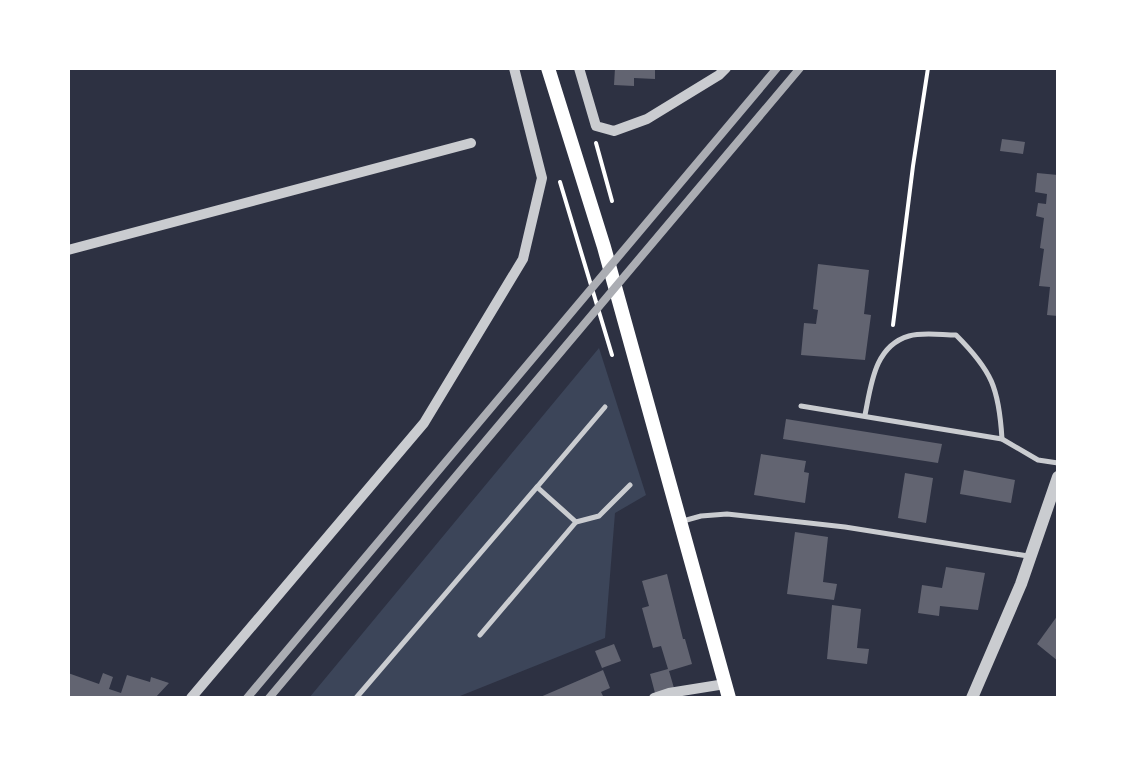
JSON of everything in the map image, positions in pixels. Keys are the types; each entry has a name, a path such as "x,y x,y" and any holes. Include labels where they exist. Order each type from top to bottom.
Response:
{"main road":[{"path":"548,68 604,246 727,691"}],"street":[{"path":"192,698 424,424 524,258 542,178 514,68"},
{"path":"578,68 596,126 614,131 647,119 723,71"},
{"path":"68,250 471,143"},
{"path":"972,698 1031,556 1058,477"},
{"path":"654,698 727,691"}],"lane":[{"path":"865,415 876,364 892,345 910,335 956,335 982,361 1000,402 1002,438"},
{"path":"801,406 1002,438 1038,460 1058,463"},
{"path":"356,698 605,407"},
{"path":"480,635 576,522 599,516 630,485"},
{"path":"537,486 576,522"},
{"path":"682,522 727,514 846,527 1031,556"}],"path":[{"path":"892,345 912,166 928,68"}],"shaded area":[{"path":"599,348 646,495 615,513 605,638 455,698 309,698"}],"building":[{"path":"615,68 655,68 655,79 634,78 634,86 614,85"},
{"path":"1002,139 1025,142 1023,154 1000,151"},
{"path":"1037,173 1058,175 1058,316 1047,315 1050,287 1039,286 1044,218 1036,216 1038,203 1046,204 1047,194 1035,192"},
{"path":"818,264 869,270 864,314 871,315 865,360 801,355 804,323 816,324 818,310 813,309"},
{"path":"786,419 942,444 938,463 783,439"},
{"path":"761,454 806,461 804,472 809,473 805,503 754,495"},
{"path":"964,470 1015,480 1011,503 960,494"},
{"path":"905,473 933,478 926,523 898,518"},
{"path":"795,532 828,537 823,582 837,584 834,600 787,594"},
{"path":"946,567 985,573 978,610 940,606 939,616 918,613 922,585 942,588"},
{"path":"667,574 692,664 669,671 674,688 655,693 650,674 668,669 661,646 653,648 642,608 649,606 642,581"},
{"path":"832,605 861,609 857,648 869,649 867,664 827,659"},
{"path":"1058,615 1058,661 1037,644"},
{"path":"614,644 621,661 602,668 595,651"},
{"path":"603,670 610,688 601,692 604,698 538,698"},
{"path":"68,673 99,684 103,673 113,677 109,689 121,693 127,675 169,683 155,698 68,698"}],"railway":[{"path":"247,698 777,68"},
{"path":"269,698 800,68"}]}
